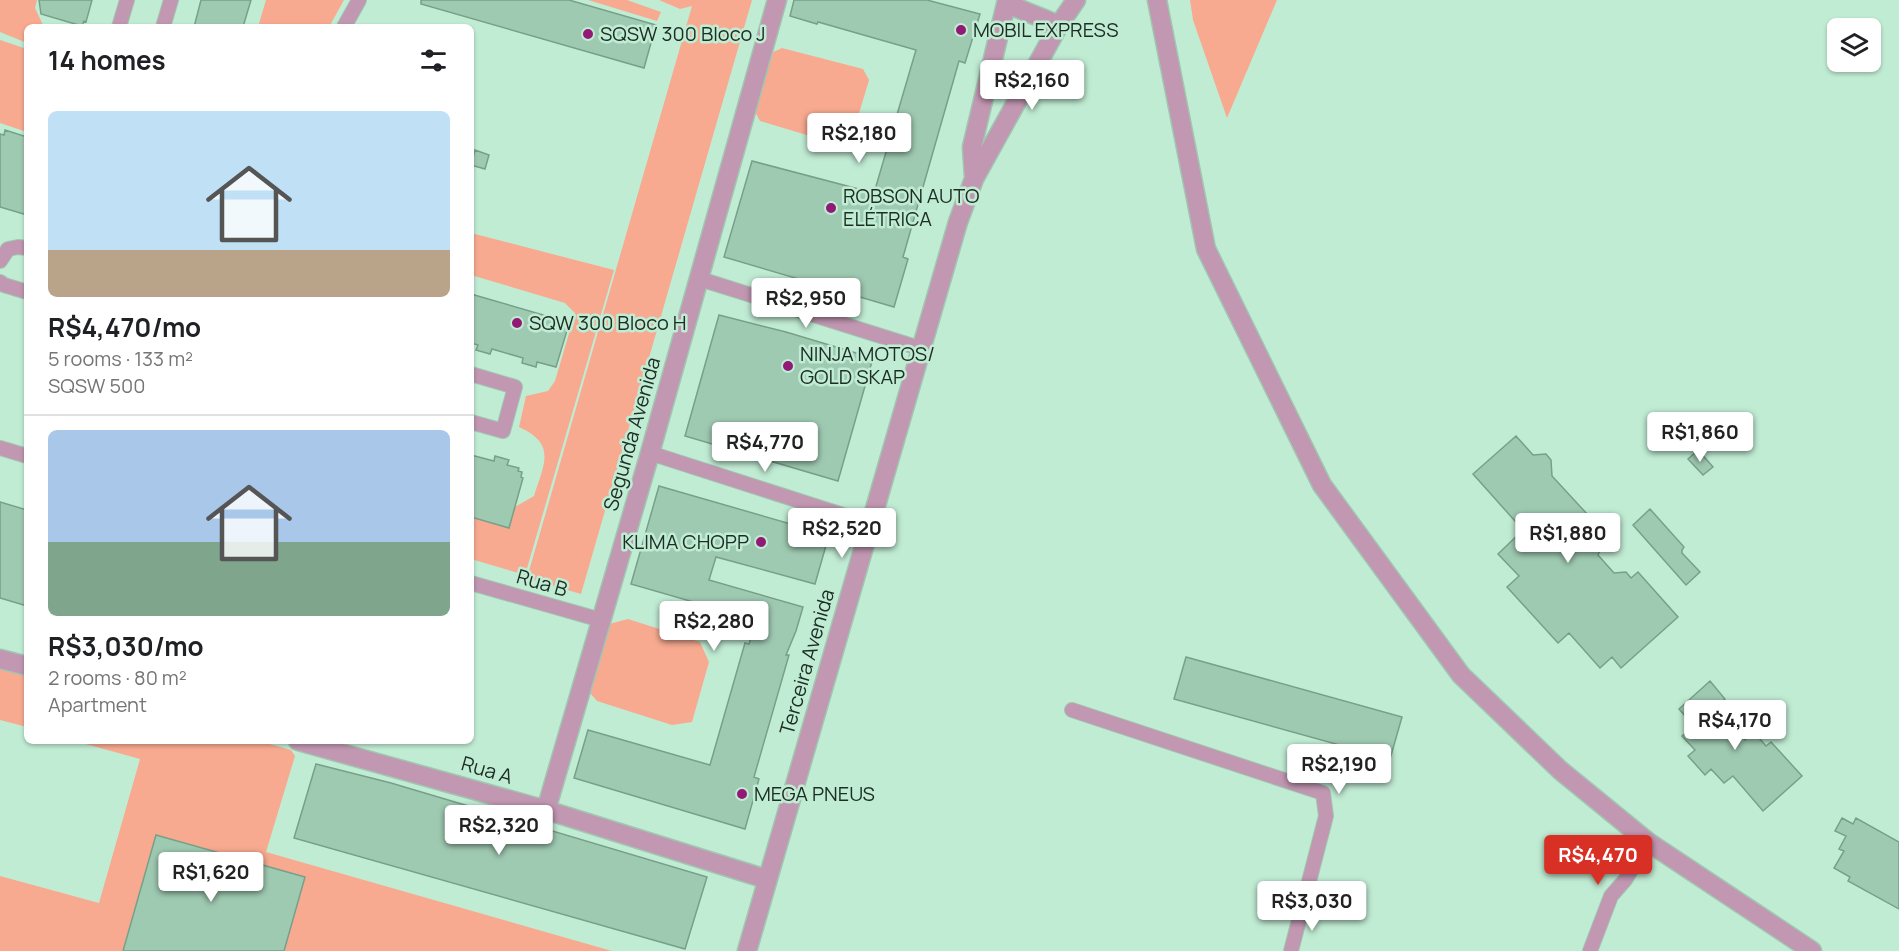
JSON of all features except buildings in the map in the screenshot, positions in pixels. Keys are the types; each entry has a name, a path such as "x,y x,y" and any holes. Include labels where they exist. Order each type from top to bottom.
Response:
{"street":[{"path":"120,24 127,0"},
{"path":"164,24 171,0"},
{"path":"346,24 359,0"},
{"name":"Segunda Avenida","path":"546,810 700,279 739,130 777,0"},
{"path":"1009,0 1017,8 1059,26"},
{"name":"Terceira Avenida","path":"974,179 972,147 1009,0"},
{"name":"Terceira Avenida","path":"747,951 958,222 974,179 1059,26 1076,0"},
{"path":"1157,0 1206,249 1322,485 1461,675 1560,770 1648,842 1812,951"},
{"path":"0,261 8,249 18,246 24,247"},
{"path":"700,279 922,349"},
{"path":"0,282 24,291"},
{"path":"474,375 515,387 503,431 474,423"},
{"path":"0,448 24,455"},
{"path":"650,453 870,524"},
{"name":"Rua B","path":"474,584 601,620"},
{"path":"0,659 24,665"},
{"path":"1072,710 1323,793 1326,816 1291,951"},
{"name":"Rua A","path":"309,744 546,810 766,879"},
{"path":"1590,951 1611,896 1625,880 1648,842"}],"shaded area":[{"path":"0,0 37,0 35,8 43,24 24,24 24,42 0,32"},
{"path":"266,0 344,0 331,24 259,24"},
{"path":"588,0 627,0 661,12 657,21"},
{"path":"659,0 752,0 581,594 527,578 692,6 680,9"},
{"path":"1190,0 1277,0 1227,118 1193,20"},
{"path":"0,40 24,48 24,131 0,123"},
{"path":"782,48 863,69 869,80 851,140 843,146 760,121 755,112 773,52"},
{"path":"474,234 614,270 525,575 474,560 474,497 513,508 534,496 544,465 543,448 539,440 519,427 526,396 548,391 555,381 575,313 565,303 474,276"},
{"path":"628,619 700,642 709,662 692,722 672,725 597,701 589,692 609,624"},
{"path":"0,668 24,674 24,726 0,720"},
{"path":"86,744 270,744 291,750 295,756 266,852 612,951 0,951 0,876 99,903 140,759"}],"place":[{"name":"MOBIL EXPRESS","path":"961,30"},
{"name":"SQSW 300 Bloco J","path":"588,34"},
{"name":"ROBSON AUTO ELÉTRICA","path":"831,208"},
{"name":"SQW 300 Bloco H","path":"517,323"},
{"name":"NINJA MOTOS/ GOLD SKAP","path":"788,366"},
{"name":"KLIMA CHOPP","path":"761,542"},
{"name":"MEGA PNEUS","path":"742,794"}]}
